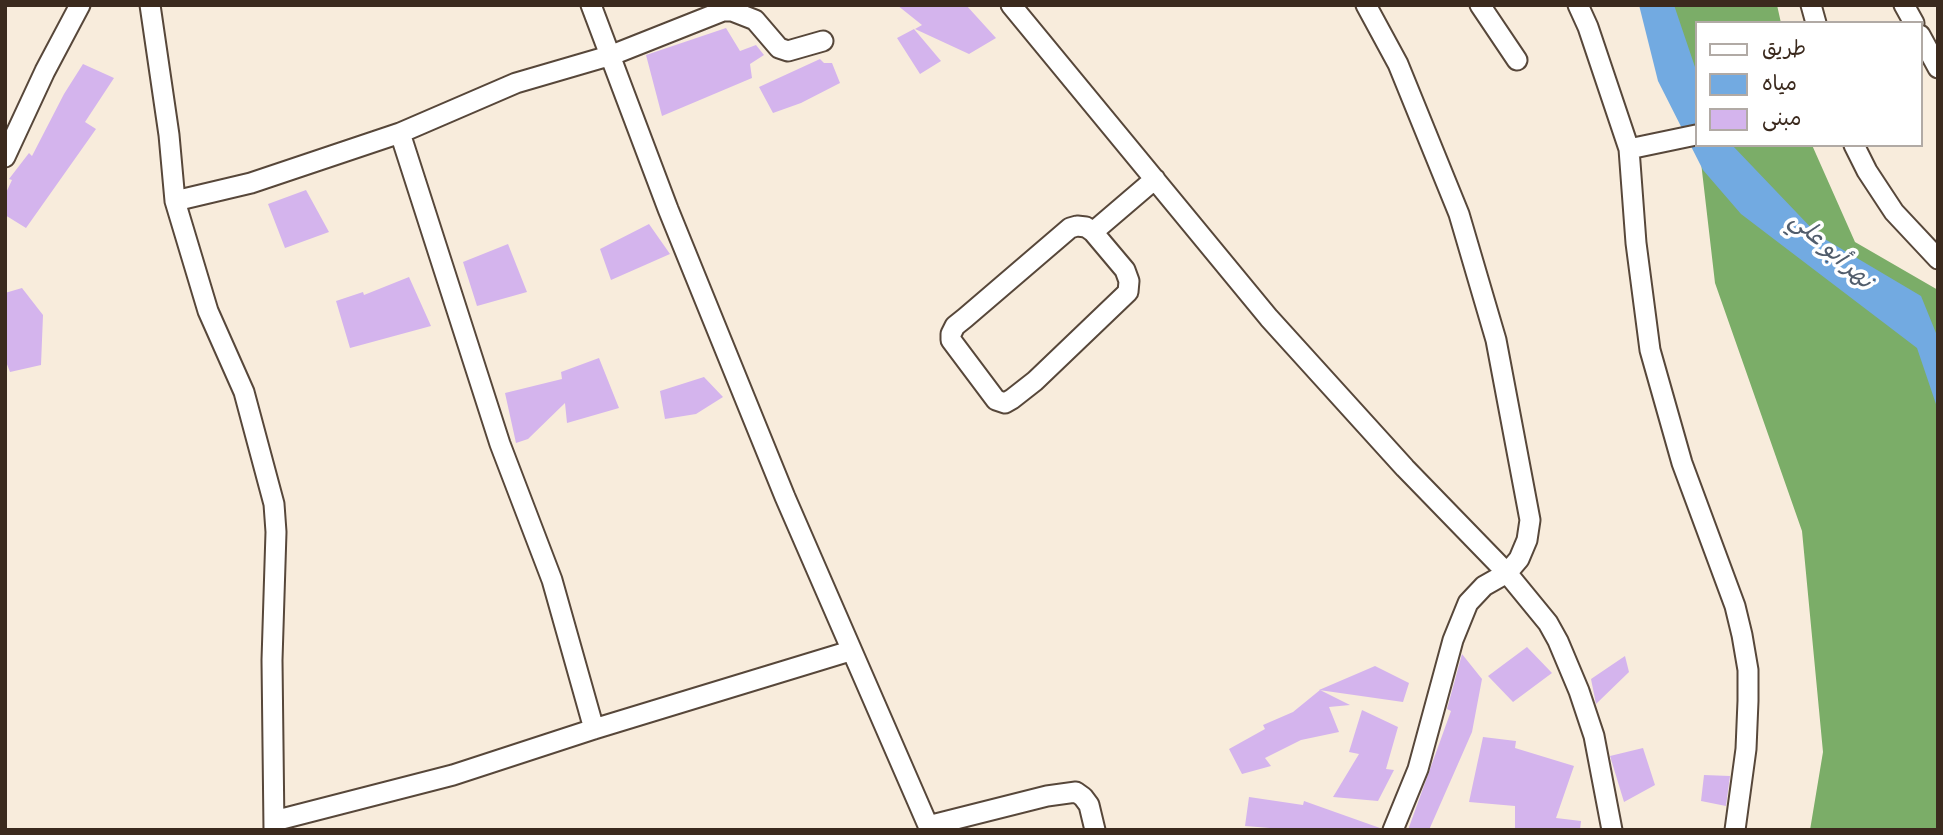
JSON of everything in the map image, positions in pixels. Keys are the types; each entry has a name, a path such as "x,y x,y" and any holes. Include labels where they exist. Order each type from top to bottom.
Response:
{"street":[{"path":"5,157 45,71 80,5"},
{"path":"150,5 176,201 208,312 244,392 274,504 274,825 453,775 594,729 850,652"},
{"path":"591,5 668,209 785,497 850,652 929,828 1047,796 1076,792 1089,805 1095,830"},
{"path":"1011,5 1269,318 1405,468 1507,573 1548,623 1574,679 1594,736 1612,830"},
{"path":"1366,5 1398,64 1459,214 1493,327 1530,520 1527,540 1519,559 1507,573 1484,586 1468,603 1453,640 1418,768 1392,830"},
{"path":"1480,5 1517,60"},
{"path":"1578,5 1629,149 1636,243 1650,350 1682,463 1735,606 1742,635 1748,670 1748,701 1746,749 1735,830"},
{"path":"1904,5 1913,21"},
{"path":"176,201 251,183 400,133 516,83 612,55 723,11 732,11 755,20 779,48 788,51 823,41"},
{"path":"1922,39 1938,68"},
{"path":"400,133 500,444 552,580 594,729"},
{"path":"1629,149 1694,135"},
{"path":"1855,147 1894,212 1938,259"},
{"path":"1093,232 1155,179"},
{"path":"1086,227 1093,232 1125,270 1129,281 1128,292 1027,387 1005,402 996,400 951,340 955,326 1070,228 1086,227"}],"green space":[{"path":"1670,5 1777,5 1781,21 1694,21 1694,110"},
{"path":"1699,147 1813,147 1855,242 1938,290 1938,830 1810,830 1823,752 1802,531 1715,283"}],"water":[{"name":"نهر أبو علي","path":"1639,5 1674,5 1694,64 1694,147 1734,147 1818,235 1921,296 1938,338 1938,410 1917,348 1741,214 1703,170 1658,81"}],"building":[{"path":"897,5 966,5 996,38 969,54 915,29 922,25"},
{"path":"726,28 740,51 756,45 764,55 750,64 752,78 662,116 646,55"},
{"path":"914,29 941,61 920,74 897,38"},
{"path":"820,59 824,63 832,63 840,83 801,103 773,113 759,87"},
{"path":"83,64 114,78 85,122 96,129 26,228 5,215 5,195 12,180 9,179 29,153 32,156"},
{"path":"306,190 329,232 285,248 268,204"},
{"path":"649,224 670,254 611,280 600,249"},
{"path":"508,244 527,292 477,306 463,262"},
{"path":"409,277 431,326 350,348 336,301 363,292 364,295"},
{"path":"22,288 43,315 41,365 10,372 5,359 5,293"},
{"path":"599,358 619,408 567,423 565,403 528,439 516,443 505,393 562,379 561,372"},
{"path":"704,377 723,397 696,414 665,419 660,391"},
{"path":"1527,647 1552,673 1513,702 1488,676"},
{"path":"1462,654 1482,679 1472,732 1429,830 1408,830 1451,711 1447,709"},
{"path":"1625,656 1629,672 1596,704 1591,679"},
{"path":"1375,666 1409,683 1403,702 1319,690"},
{"path":"1320,690 1350,705 1329,707 1339,732 1301,740 1265,758 1271,766 1242,774 1229,749 1265,729 1263,725 1293,712"},
{"path":"1362,710 1398,727 1386,769 1394,770 1378,801 1333,797 1359,754 1349,752"},
{"path":"1483,737 1516,741 1515,748 1574,766 1556,818 1581,821 1580,830 1515,830 1515,806 1469,802"},
{"path":"1643,748 1655,785 1624,802 1610,756"},
{"path":"1704,775 1730,776 1726,806 1701,801"},
{"path":"1249,797 1303,805 1304,801 1380,828 1295,830 1245,826"}]}
